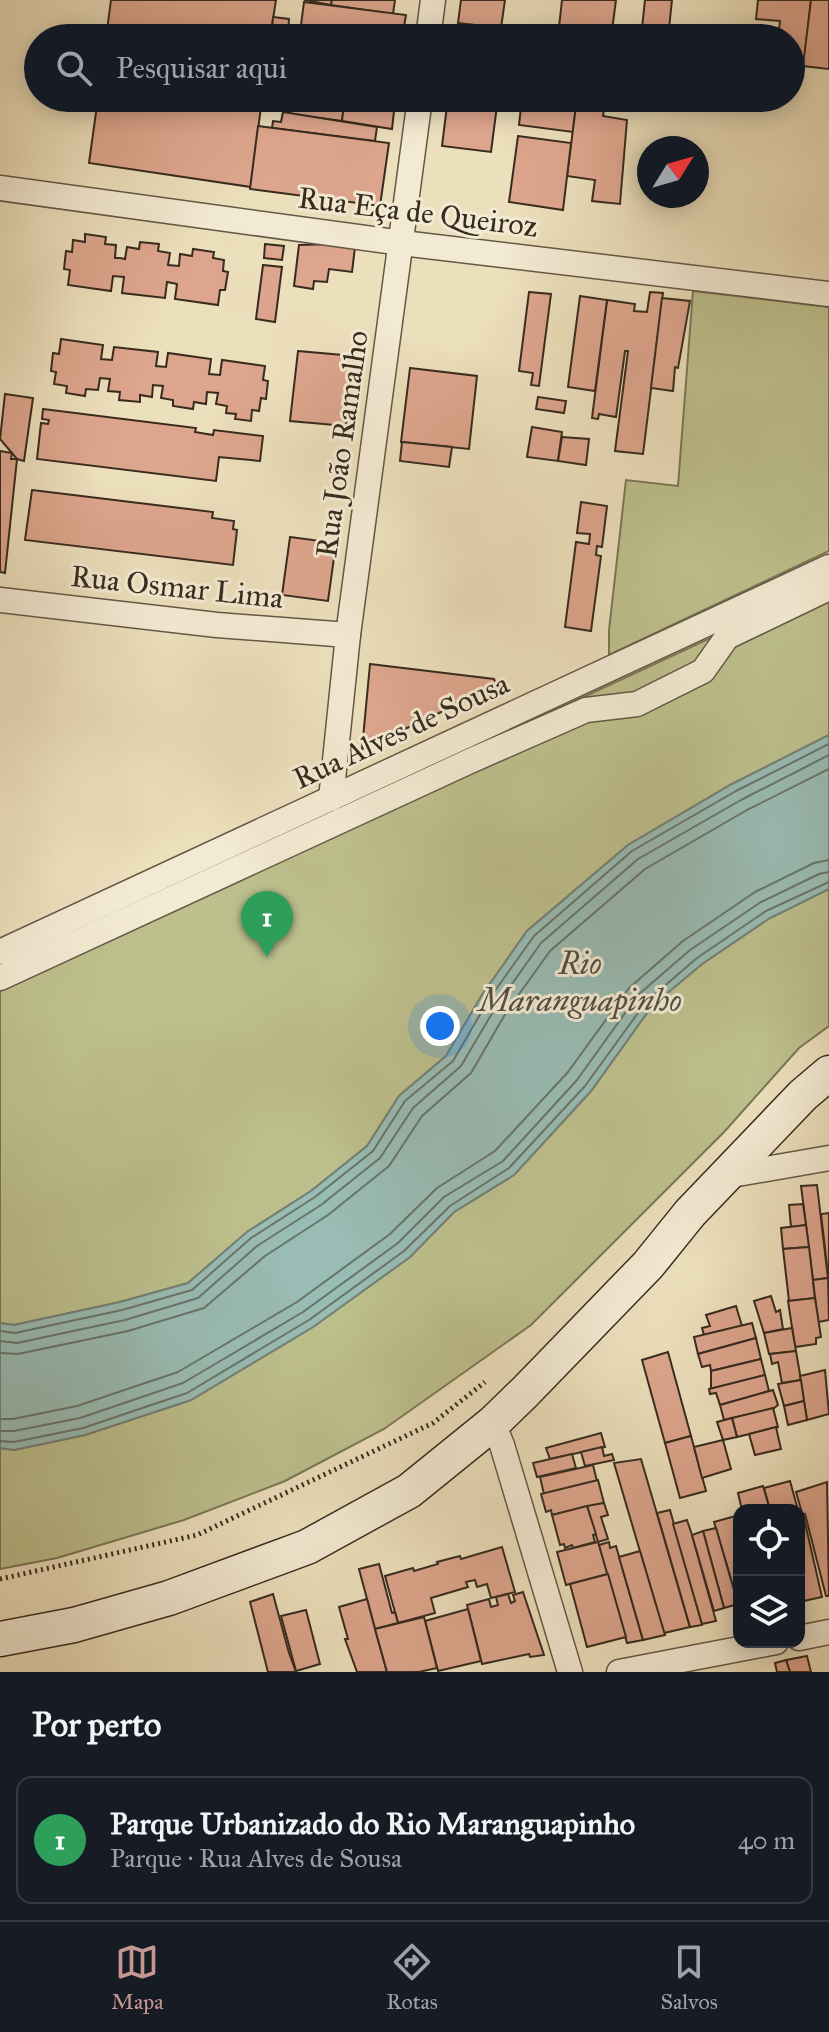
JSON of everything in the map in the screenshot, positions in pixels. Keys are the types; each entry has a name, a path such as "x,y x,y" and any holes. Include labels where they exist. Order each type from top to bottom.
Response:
{"main road":[{"path":"0,1639 74,1625 169,1598 307,1547 409,1491 493,1423 648,1265 690,1213 803,1095 829,1073"}],"street":[{"path":"430,24 433,0"},
{"name":"Rua João Ramalho","path":"331,799 348,635 418,112"},
{"name":"Rua Eça de Queiroz","path":"0,188 402,243 829,294"},
{"name":"Rua Alves de Sousa","path":"0,952 829,567"},
{"path":"0,978 572,716 586,710 637,704 703,671 727,637 829,588"},
{"name":"Rua Osmar Lima","path":"0,600 217,625 348,635"},
{"path":"726,1176 829,1158"},
{"path":"493,1423 570,1672"},
{"path":"805,1637 829,1632"},
{"path":"619,1672 745,1648"}],"path":[{"path":"0,1579 197,1535 433,1423 494,1375"}],"green space":[{"path":"693,291 829,307 829,551 609,655 609,630 626,480 678,486"},
{"path":"829,583 829,735 732,784 628,845 527,931 482,995 446,1056 399,1096 367,1146 311,1191 247,1232 188,1283 120,1302 14,1325 0,1323 0,968"},
{"path":"829,889 829,1026 799,1048 725,1131 531,1325 384,1429 285,1481 184,1520 57,1558 0,1569 0,1448 14,1450 85,1435 191,1400 313,1327 410,1257 454,1212 514,1175 591,1091 652,1006 702,964 770,918"}],"water":[{"name":"Rio Maranguapinho","path":"829,735 829,889 770,918 702,964 652,1006 591,1091 514,1175 454,1212 410,1257 313,1327 191,1400 85,1435 14,1450 0,1448 0,1323 14,1325 120,1302 188,1283 247,1232 311,1191 367,1146 399,1096 446,1056 482,995 527,931 628,845 732,784"}],"building":[{"path":"111,0 276,0 272,24 108,24"},
{"path":"304,0 332,0 331,5"},
{"path":"332,0 395,0 393,14 331,5"},
{"path":"461,0 505,0 502,24 458,23"},
{"path":"562,0 616,0 613,24 559,24"},
{"path":"645,0 672,0 669,24 642,24"},
{"path":"758,0 811,0 805,54 805,24 780,24 780,21 756,19"},
{"path":"811,0 829,0 829,69 805,66"},
{"path":"304,2 406,15 404,24 301,24"},
{"path":"273,17 289,19 289,24 273,24"},
{"path":"96,112 260,112 251,187 89,163"},
{"path":"283,112 377,127 375,141 272,128 273,121 281,122"},
{"path":"290,112 343,112 342,121"},
{"path":"343,112 394,112 392,129 342,121"},
{"path":"446,112 496,112 491,152 442,146"},
{"path":"520,112 575,112 573,132 519,125"},
{"path":"575,112 604,112 603,116 627,120 620,204 592,201 595,180 567,176"},
{"path":"258,126 389,143 380,206 250,189"},
{"path":"518,136 571,143 563,210 509,202"},
{"path":"85,234 106,237 105,244 116,245 115,258 125,259 127,247 139,249 140,242 159,244 158,251 170,253 168,265 179,266 180,254 192,256 193,249 214,252 213,258 224,260 223,271 228,272 225,290 220,290 218,305 175,299 177,284 167,282 165,298 122,293 124,277 113,276 111,291 68,285 70,270 64,269 66,251 72,252 73,240 85,242"},
{"path":"265,244 284,246 282,260 264,258"},
{"path":"299,245 355,247 352,272 329,269 327,282 314,281 313,289 294,286"},
{"path":"263,265 282,267 275,322 256,319"},
{"path":"529,292 551,294 539,386 531,385 533,373 519,371"},
{"path":"650,292 663,293 643,454 615,451 628,351 625,351 616,417 599,414 598,419 592,418 607,300 635,304 634,311 647,312"},
{"path":"580,296 607,300 595,391 568,387"},
{"path":"662,298 690,301 678,368 675,367 673,391 651,388"},
{"path":"61,339 103,345 101,359 112,360 114,347 158,352 156,366 166,367 168,353 211,359 209,374 220,375 222,360 265,366 263,380 268,381 266,399 261,398 259,411 252,410 251,421 235,419 236,414 226,413 227,406 216,404 218,393 207,392 206,404 194,402 193,409 173,406 173,400 161,398 163,386 153,385 152,397 140,395 140,402 119,400 120,392 108,391 110,379 100,378 98,390 86,389 85,396 66,393 67,386 54,384 56,372 51,371 53,353 59,354"},
{"path":"298,351 354,356 346,426 290,421"},
{"path":"410,368 477,376 469,449 401,442"},
{"path":"5,394 33,398 24,461 17,459 0,439"},
{"path":"538,397 566,401 564,413 536,409"},
{"path":"43,409 196,428 195,432 213,435 214,430 263,436 260,461 219,457 216,481 37,459 41,423 48,424 49,420 42,419"},
{"path":"532,427 562,432 558,461 527,457"},
{"path":"562,437 589,439 586,465 558,461"},
{"path":"402,442 452,447 449,467 400,461"},
{"path":"0,451 12,453 11,459 17,459 5,573 0,572"},
{"path":"32,490 213,512 212,518 234,521 233,529 237,530 233,565 25,540"},
{"path":"581,502 607,506 602,547 597,546 596,555 601,556 591,631 565,627 576,542 589,544 590,534 577,533"},
{"path":"290,537 336,543 328,601 282,595"},
{"path":"370,664 494,679 497,686 362,749"},
{"path":"817,1185 828,1278 813,1280 801,1186"},
{"path":"803,1204 806,1225 791,1227 789,1205"},
{"path":"829,1213 829,1283 821,1214"},
{"path":"806,1225 809,1247 783,1249 781,1228"},
{"path":"809,1247 815,1298 789,1301 783,1249"},
{"path":"828,1278 829,1320 818,1322 813,1280"},
{"path":"771,1296 776,1312 780,1310 783,1329 764,1333 754,1301"},
{"path":"815,1298 821,1337 816,1338 816,1344 795,1347 788,1301"},
{"path":"736,1306 742,1326 704,1335 702,1328 710,1326 706,1315"},
{"path":"752,1323 756,1338 698,1354 694,1337"},
{"path":"792,1328 796,1351 769,1354 764,1333"},
{"path":"756,1338 761,1359 711,1371 710,1365 702,1367 698,1354"},
{"path":"796,1351 801,1380 782,1383 778,1362 772,1364 770,1354"},
{"path":"668,1352 691,1436 665,1443 642,1360"},
{"path":"761,1359 765,1375 711,1389 711,1371"},
{"path":"825,1370 829,1414 807,1420 800,1376"},
{"path":"765,1375 769,1391 720,1405 716,1393 710,1394 709,1389"},
{"path":"801,1380 804,1401 784,1406 778,1384"},
{"path":"773,1390 778,1405 773,1409 724,1420 720,1405"},
{"path":"804,1401 807,1420 788,1425 784,1406"},
{"path":"773,1408 778,1427 737,1437 732,1418"},
{"path":"732,1418 737,1437 723,1440 717,1422"},
{"path":"776,1427 781,1449 755,1455 749,1434"},
{"path":"601,1433 605,1447 550,1459 546,1448"},
{"path":"691,1436 706,1491 680,1498 665,1443"},
{"path":"723,1440 731,1469 702,1478 694,1447"},
{"path":"602,1447 604,1456 612,1454 614,1460 585,1466 581,1452"},
{"path":"572,1454 576,1468 537,1477 533,1463"},
{"path":"641,1459 690,1627 664,1633 614,1463"},
{"path":"593,1465 597,1481 544,1494 540,1477"},
{"path":"598,1480 604,1503 552,1515 551,1510 546,1512 541,1494"},
{"path":"790,1481 796,1504 768,1504 764,1488"},
{"path":"827,1482 829,1596 826,1596 805,1504 799,1504 796,1492"},
{"path":"763,1486 768,1504 741,1504 738,1493"},
{"path":"604,1503 608,1515 601,1517 608,1539 598,1542 587,1506"},
{"path":"587,1506 596,1534 593,1535 595,1542 573,1548 572,1545 565,1548 564,1544 560,1545 552,1515"},
{"path":"670,1510 702,1625 690,1627 657,1513"},
{"path":"733,1517 733,1586 714,1522"},
{"path":"687,1520 716,1621 702,1624 673,1524"},
{"path":"805,1523 822,1597 805,1601"},
{"path":"716,1528 733,1587 733,1605 724,1608 703,1531"},
{"path":"703,1531 724,1608 714,1611 692,1535"},
{"path":"598,1542 608,1574 566,1585 557,1552"},
{"path":"609,1542 610,1548 616,1546 643,1640 627,1643 599,1545"},
{"path":"502,1547 515,1592 491,1598 487,1584 477,1587 475,1580 466,1582 468,1587 431,1598 435,1613 398,1623 385,1576"},
{"path":"640,1551 665,1635 643,1640 619,1557"},
{"path":"379,1564 392,1613 395,1612 398,1623 375,1629 359,1569"},
{"path":"608,1574 626,1637 587,1647 570,1584"},
{"path":"523,1592 544,1655 530,1657 529,1654 482,1664 467,1605 489,1599 491,1607 498,1605 496,1597 508,1594 511,1603 515,1601 513,1595"},
{"path":"273,1594 296,1672 268,1672 250,1602"},
{"path":"367,1599 387,1672 357,1672 345,1639 348,1639 339,1607"},
{"path":"468,1609 481,1661 438,1671 425,1621"},
{"path":"306,1610 320,1664 296,1671 281,1616"},
{"path":"424,1617 437,1668 419,1672 387,1672 375,1629"},
{"path":"807,1656 811,1672 790,1672 786,1660"},
{"path":"786,1660 790,1672 777,1672 775,1663"}],"place":[{"name":"Parque Urbanizado do Rio Maranguapinho","path":"267,957"}]}
